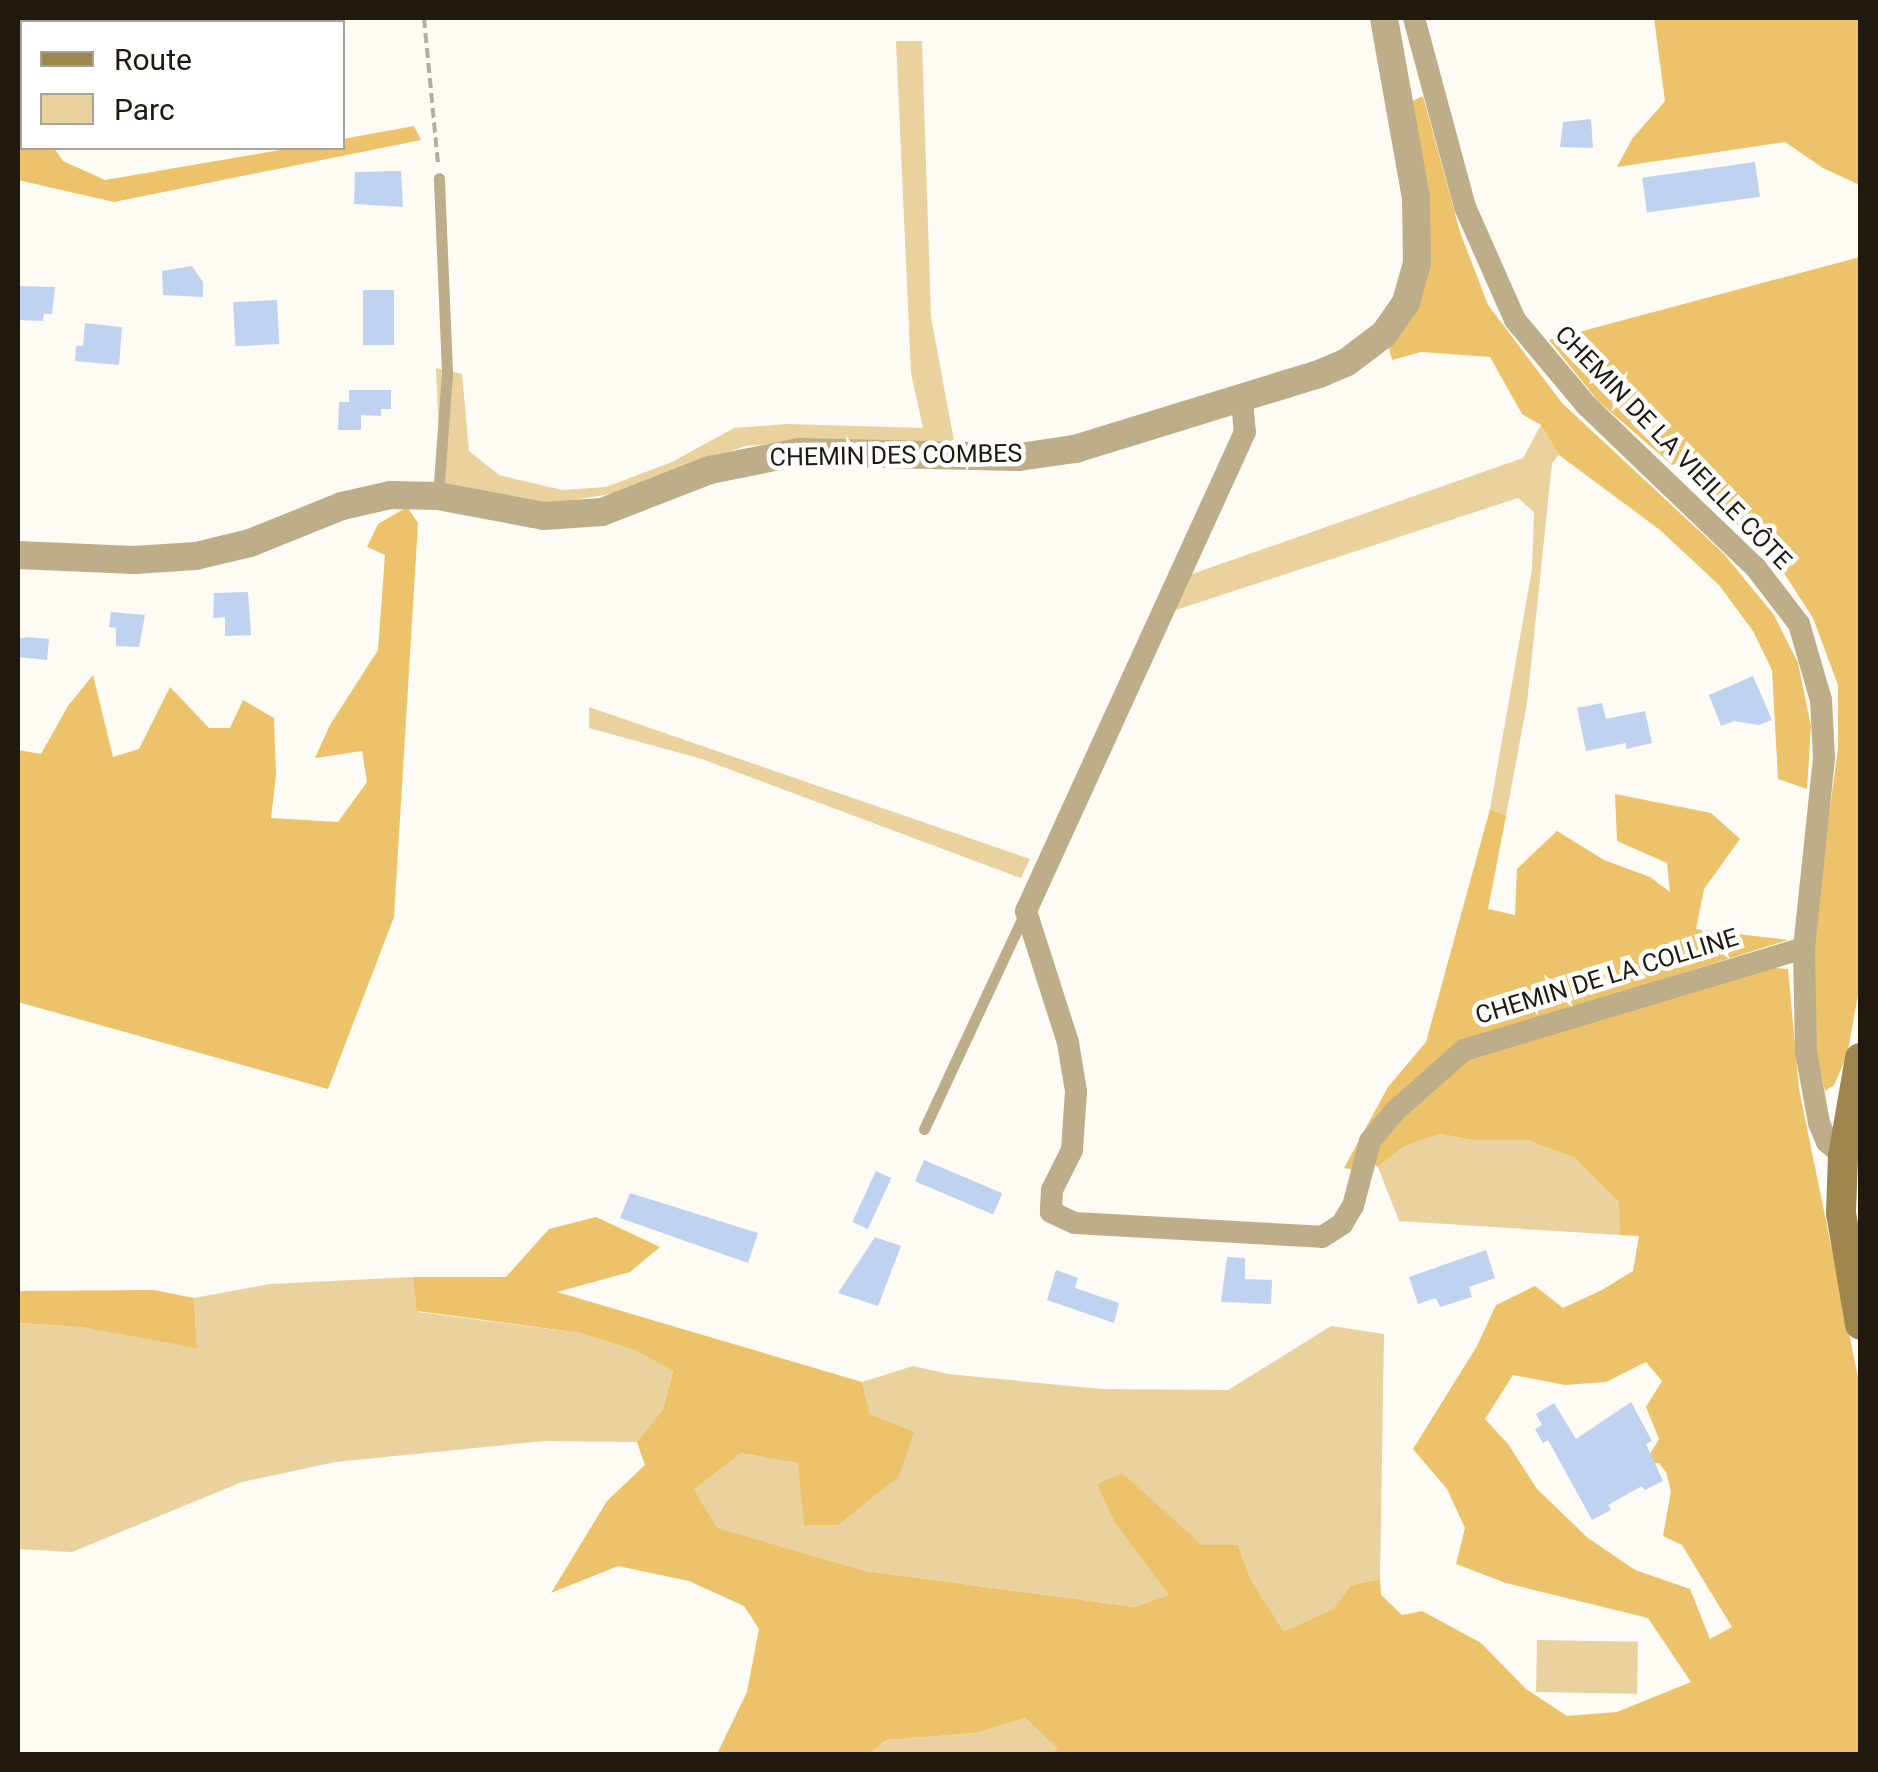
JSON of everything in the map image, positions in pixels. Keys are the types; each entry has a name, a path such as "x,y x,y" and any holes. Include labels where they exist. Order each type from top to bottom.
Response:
{"main road":[{"path":"1860,1058 1843,1156 1841,1212 1860,1324"}],"street":[{"name":"CHEMIN DES COMBES","path":"18,554 134,560 196,556 250,543 368,498 438,496 544,516 602,512 710,470 754,458 799,452 1019,458 1075,449 1242,400 1347,362 1384,334 1406,302 1417,263 1419,236 1384,18"},
{"name":"CHEMIN DE LA VIEILLE CÔTE","path":"1414,18 1465,207 1515,320 1586,405 1756,568 1799,624 1821,700 1824,758 1804,948 1806,1052 1819,1123 1827,1142 1843,1156"},
{"path":"1026,910 1245,432 1242,400"},
{"name":"CHEMIN DE LA COLLINE","path":"1026,910 1068,1042 1076,1091 1072,1150 1052,1190 1052,1212 1075,1223 1322,1237 1342,1224 1353,1206 1370,1142 1394,1111 1464,1050 1804,948"}],"lane":[{"path":"438,496 447,372 439,178"},
{"path":"924,1128 1026,910"}],"path":[{"path":"424,18 439,178"}],"green space":[{"path":"896,41 922,41 931,317 955,447 816,440 745,446 616,493 550,504 441,483 436,368 462,374 469,451 499,475 562,490 606,487 672,462 734,428 787,424 923,428 911,373"},
{"path":"1541,425 1559,455 1552,463 1527,703 1506,816 1490,809 1532,569 1534,512 1518,498 1173,611 1189,575 1523,458"},
{"path":"589,707 1030,859 1021,878 702,759 589,728"},
{"path":"1440,1134 1472,1140 1527,1140 1575,1158 1620,1202 1620,1235 1399,1221 1378,1167 1405,1146"},
{"path":"413,1277 418,1312 580,1333 634,1350 673,1371 663,1409 637,1442 544,1441 335,1462 242,1482 72,1552 18,1549 18,1323 81,1327 197,1347 194,1298 270,1284"},
{"path":"1331,1326 1384,1334 1380,1579 1351,1585 1333,1609 1284,1631 1252,1582 1238,1545 1202,1545 1166,1518 1098,1483 1115,1523 1170,1596 1136,1607 866,1571 716,1528 693,1491 741,1453 799,1463 805,1524 914,1433 870,1414 862,1382 913,1366 948,1374 1101,1389 1228,1390"},
{"path":"1537,1640 1638,1642 1637,1694 1536,1692"},
{"path":"1025,1718 1057,1748 1053,1754 870,1754 886,1740 976,1733"}],"shaded area":[{"path":"1654,18 1860,18 1860,185 1823,168 1785,142 1617,167 1632,139 1665,101"},
{"path":"18,35 20,150 55,150 63,161 105,180 280,150 345,150 345,139 414,126 421,140 114,202 18,180"},
{"path":"1423,96 1460,232 1488,305 1562,403 1724,554 1774,615 1798,663 1811,726 1807,789 1778,779 1772,670 1753,631 1719,585 1660,530 1559,455 1541,425 1522,414 1490,357 1421,352 1392,360 1388,344 1414,309 1410,102"},
{"path":"1860,257 1860,984 1847,1056 1834,1085 1825,1091 1811,1032 1811,944 1838,749 1838,685 1813,618 1782,570 1707,495 1598,401 1549,340"},
{"path":"407,507 418,523 394,917 328,1089 18,1002 18,750 41,754 68,706 93,675 113,757 139,749 170,687 209,728 230,728 243,700 274,718 276,775 271,818 338,822 367,782 362,751 315,758 330,725 378,650 385,555 367,547 378,524"},
{"path":"1615,794 1711,813 1740,839 1704,889 1696,929 1788,940 1463,1042 1354,1170 1344,1168 1388,1087 1426,1042 1490,809 1506,816 1488,909 1515,915 1517,869 1557,831 1604,860 1650,877 1670,892 1667,863 1617,841"},
{"path":"1765,967 1788,969 1799,1089 1860,1387 1860,1754 1053,1754 1057,1748 1025,1718 976,1733 886,1740 870,1754 717,1754 747,1692 759,1629 744,1606 689,1581 618,1566 551,1593 607,1501 645,1465 637,1442 663,1409 673,1371 634,1350 580,1333 417,1311 413,1277 506,1277 549,1229 596,1217 660,1247 630,1272 557,1292 862,1382 870,1414 914,1432 899,1476 838,1525 804,1525 798,1463 741,1453 694,1490 717,1528 866,1571 1136,1607 1169,1595 1115,1523 1097,1484 1122,1473 1202,1545 1238,1545 1252,1582 1284,1631 1333,1609 1351,1585 1380,1579 1381,1595 1402,1615 1422,1611 1481,1643 1526,1689 1567,1716 1617,1712 1691,1682 1648,1618 1506,1583 1456,1564 1465,1528 1447,1489 1413,1449 1477,1346 1496,1305 1535,1286 1563,1308 1633,1271 1639,1236 1620,1235 1619,1202 1575,1158 1527,1140 1472,1140 1440,1134 1405,1146 1378,1167 1371,1162 1394,1120 1441,1078 1493,1044","holes":["1646,1362 1662,1381 1646,1407 1659,1439 1644,1464 1659,1463 1666,1472 1671,1491 1663,1536 1682,1545 1732,1627 1710,1639 1690,1589 1635,1570 1588,1538 1537,1489 1508,1444 1485,1419 1513,1375 1565,1385 1606,1382"]},
{"path":"153,1290 194,1298 197,1348 81,1327 18,1323 18,1291"}],"building":[{"path":"1591,119 1593,148 1560,147 1563,122"},
{"path":"1755,162 1760,197 1647,213 1642,178"},
{"path":"401,171 403,207 354,204 355,172"},
{"path":"192,266 203,282 203,297 163,295 162,271"},
{"path":"18,286 55,287 52,314 44,314 43,321 18,320"},
{"path":"363,290 394,290 394,345 363,345"},
{"path":"277,300 279,344 235,346 233,302"},
{"path":"85,323 122,327 119,365 75,361 76,346 83,346"},
{"path":"349,390 391,390 391,409 381,409 381,416 361,415 361,430 338,430 339,402 349,402"},
{"path":"248,592 251,635 225,636 225,617 213,618 214,593"},
{"path":"111,612 145,615 139,647 116,646 116,628 109,627"},
{"path":"18,639 49,639 47,660 18,657"},
{"path":"1753,676 1772,720 1759,725 1734,721 1721,726 1709,695"},
{"path":"1602,703 1606,719 1645,711 1652,743 1626,749 1626,743 1586,751 1577,708"},
{"path":"924,1160 1002,1193 993,1214 915,1181"},
{"path":"876,1171 891,1178 868,1229 852,1222"},
{"path":"630,1193 758,1233 748,1263 620,1218"},
{"path":"875,1237 901,1246 878,1306 838,1293"},
{"path":"1486,1250 1495,1278 1469,1287 1472,1297 1440,1307 1436,1298 1418,1304 1409,1277"},
{"path":"1227,1257 1245,1258 1245,1279 1272,1280 1271,1304 1221,1302"},
{"path":"1056,1270 1078,1278 1075,1288 1119,1303 1114,1323 1047,1300"},
{"path":"1631,1402 1652,1441 1646,1444 1663,1481 1645,1490 1642,1486 1608,1505 1611,1510 1592,1520 1548,1440 1543,1443 1535,1429 1542,1425 1536,1414 1554,1403 1576,1439"}]}
